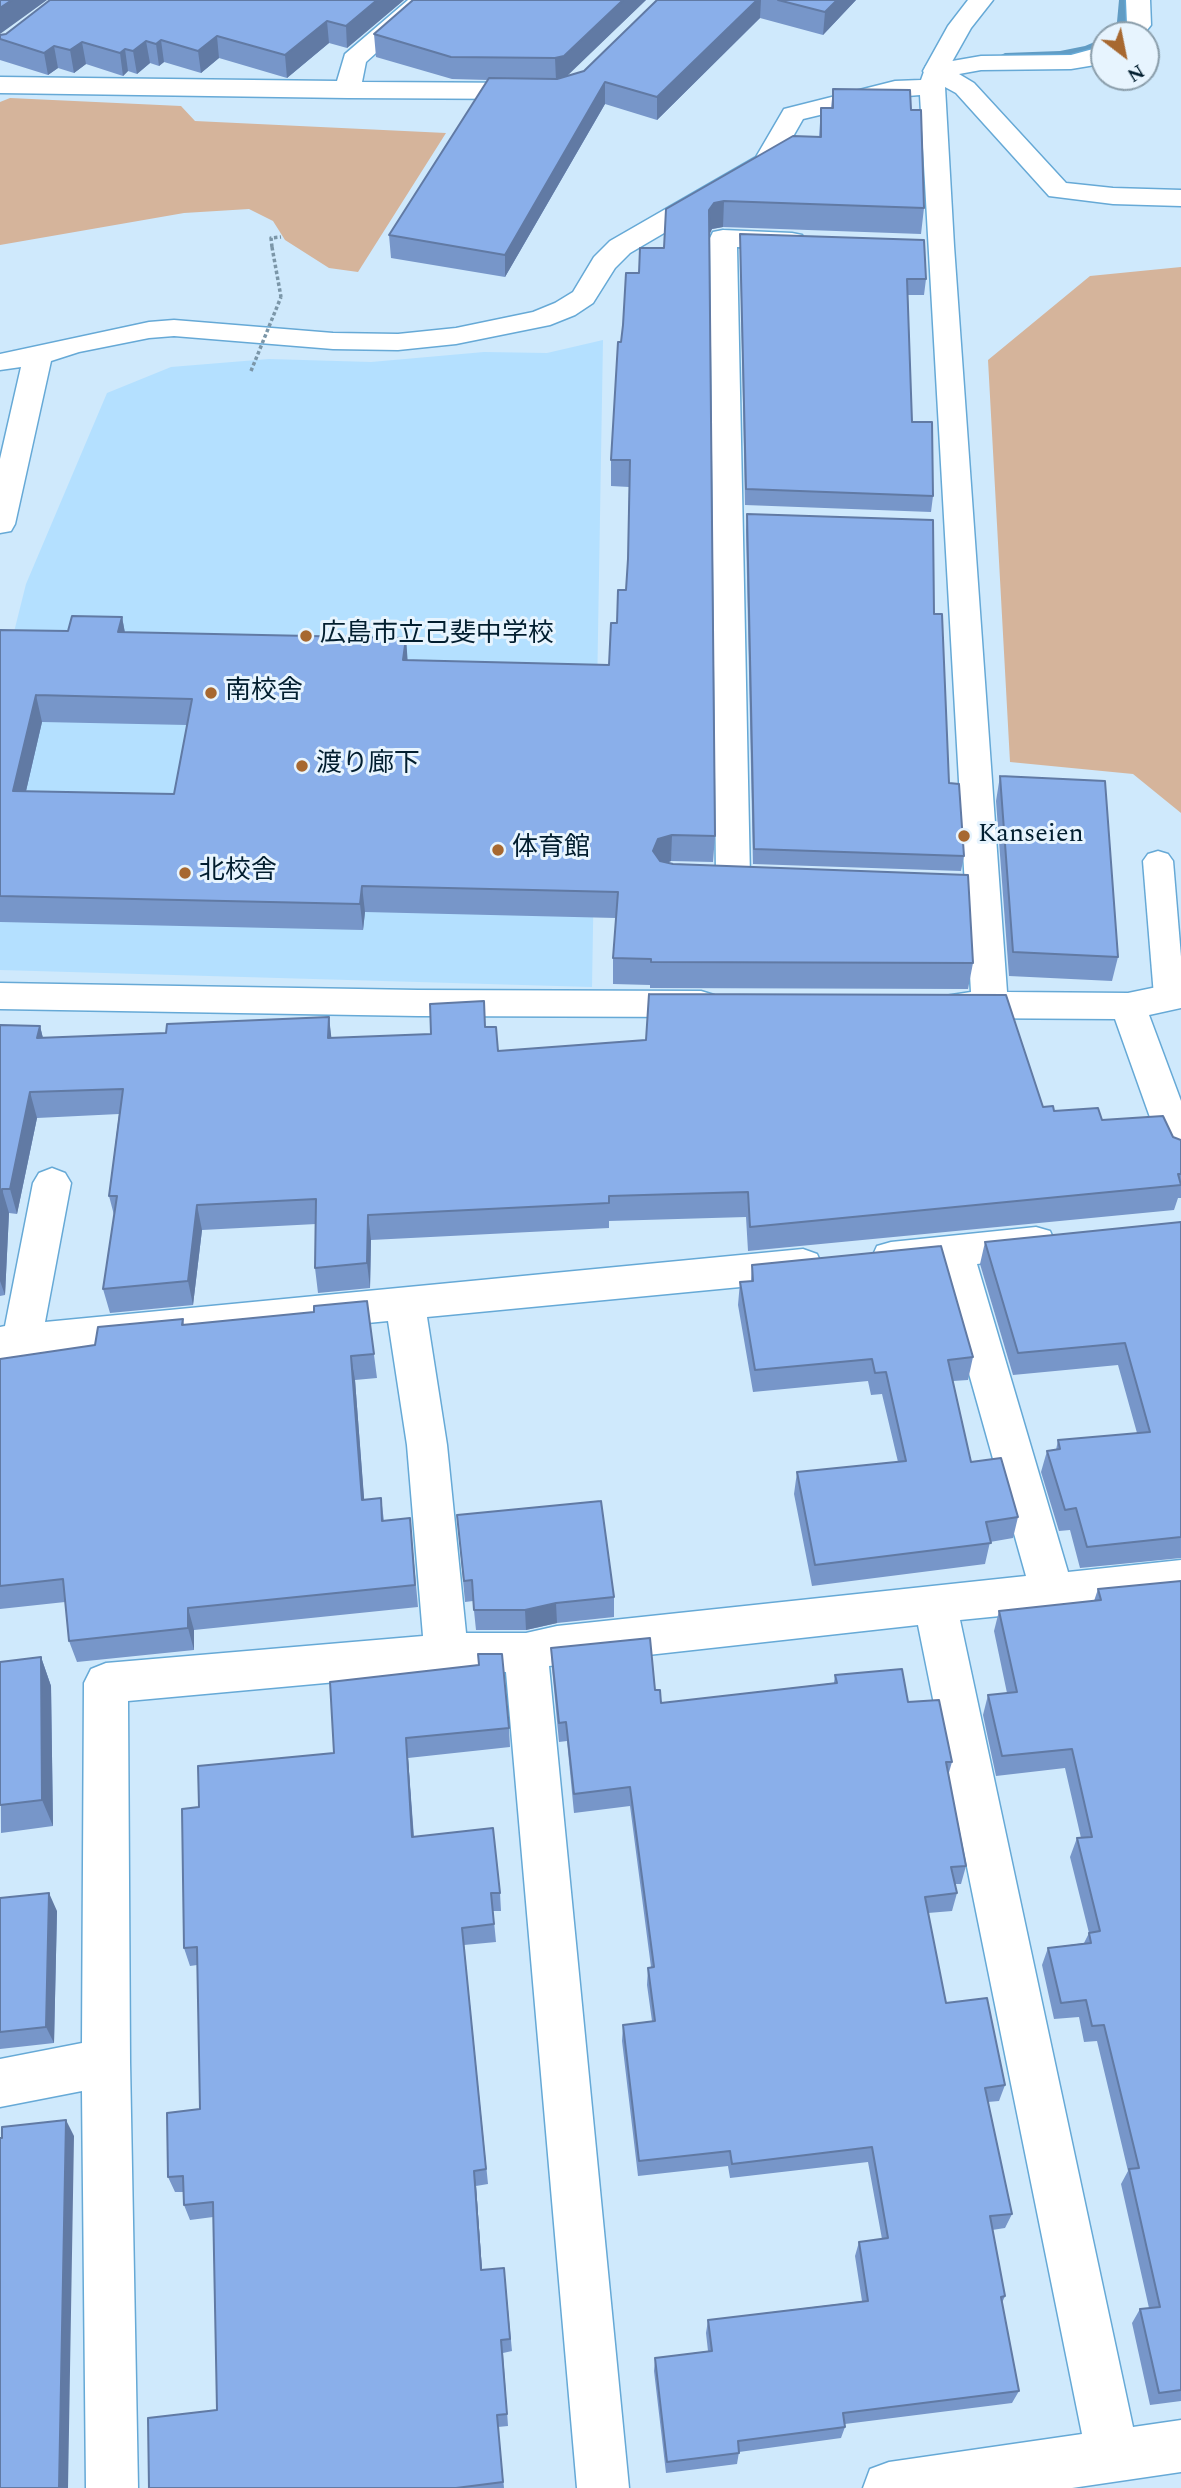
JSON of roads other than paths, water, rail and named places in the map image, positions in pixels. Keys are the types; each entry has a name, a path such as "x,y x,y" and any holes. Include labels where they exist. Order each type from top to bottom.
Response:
{"street":[{"path":"348,90 354,59 423,0"},
{"path":"981,0 960,26 934,79 927,245 968,887 990,1005"},
{"path":"1138,0 1139,21"},
{"path":"0,362 38,356 73,345 149,330 174,328 333,341 398,342 456,336 540,319 565,309 583,297 604,262 620,247 766,162 793,114 934,79 981,62 1071,62 1090,59"},
{"path":"934,79 965,88 1058,190 1181,198"},
{"path":"0,85 557,91"},
{"path":"697,877 747,879 742,517 723,238 818,242"},
{"path":"0,524 38,356"},
{"path":"0,996 418,1003 736,1004"},
{"path":"929,1005 1128,1006 1175,996"},
{"path":"1128,1006 1181,1151"},
{"path":"52,1183 11,1342 1074,1238"},
{"path":"954,1251 1052,1591"},
{"path":"405,1303 427,1446 446,1653"},
{"path":"112,2488 106,2062 106,1683 446,1653 526,1652 557,1645 1052,1591 1181,1580"},
{"path":"935,1604 1113,2455"},
{"path":"526,1652 603,2488"},
{"path":"0,2084 106,2062"},
{"path":"889,2488 1181,2446"}],"lane":[{"path":"1158,861 1175,996"}],"waterway":[{"path":"1123,21 1124,0"},
{"path":"1005,56 1060,54 1090,48"}],"place":[{"name":"広島市立己斐中学校","path":"306,636"},
{"name":"南校舎","path":"211,693"},
{"name":"渡り廊下","path":"302,766"},
{"name":"Kanseien","path":"964,836"},
{"name":"体育館","path":"498,850"},
{"name":"北校舎","path":"185,873"}]}
